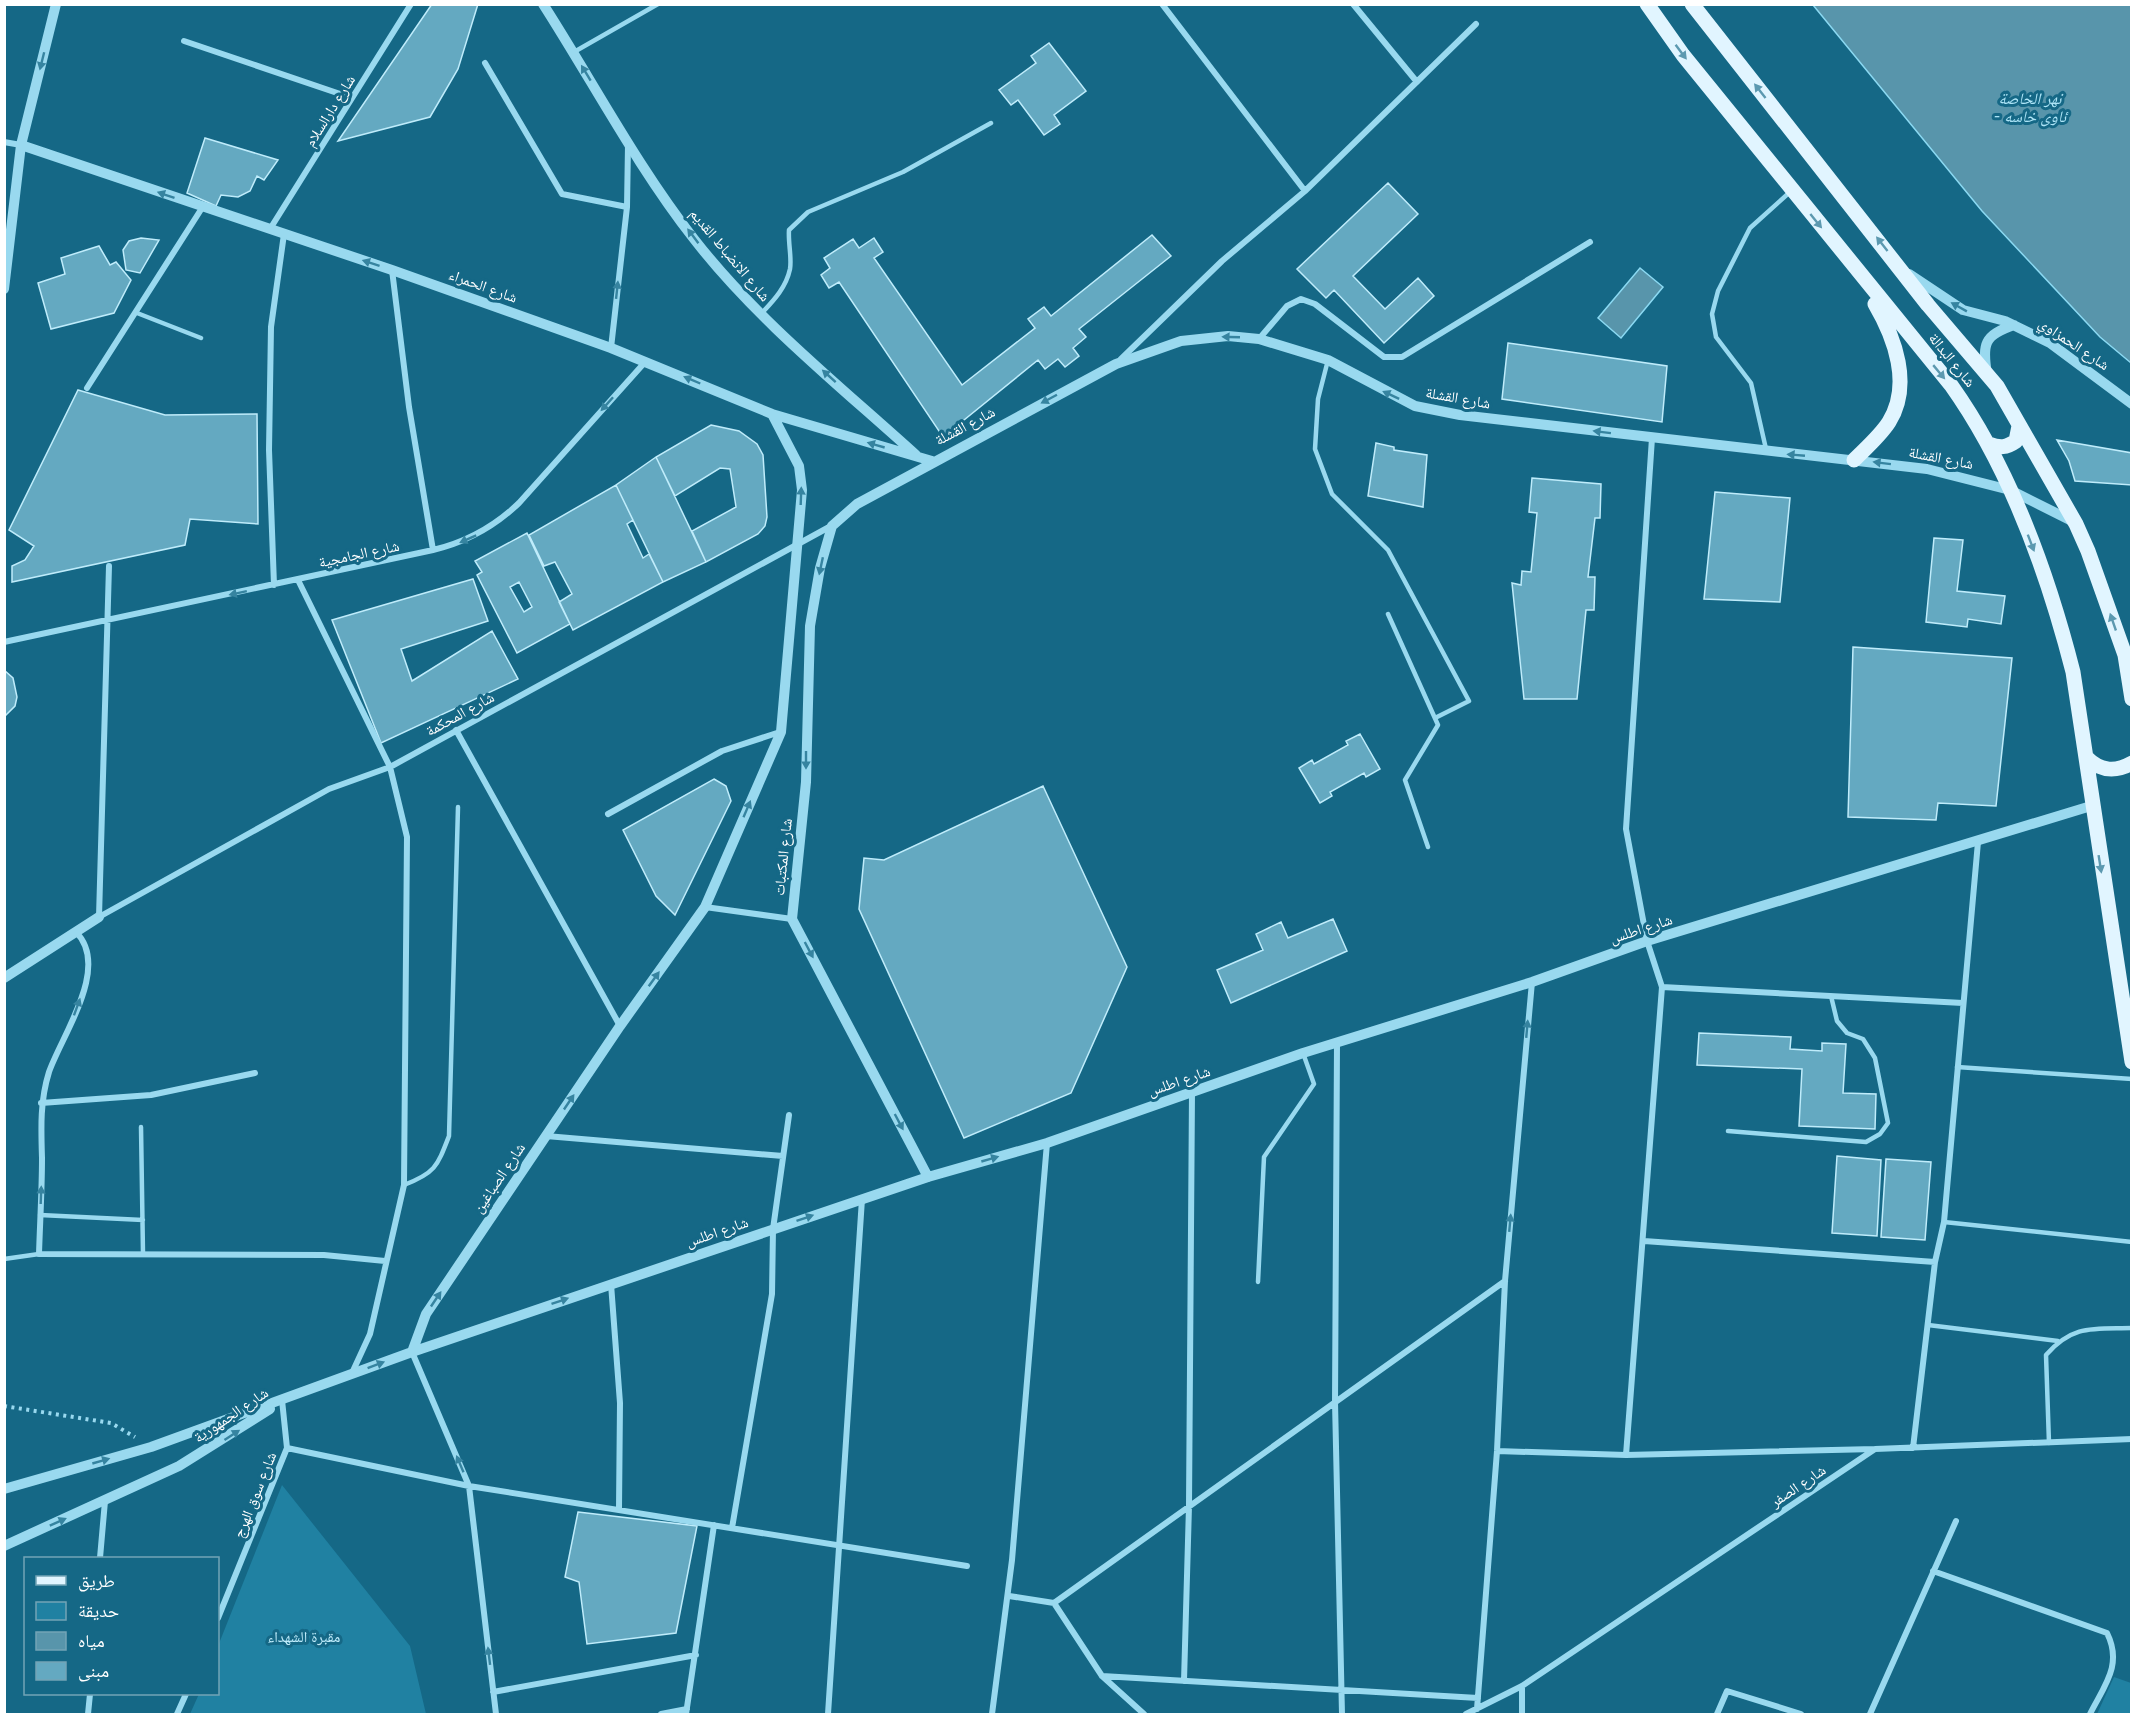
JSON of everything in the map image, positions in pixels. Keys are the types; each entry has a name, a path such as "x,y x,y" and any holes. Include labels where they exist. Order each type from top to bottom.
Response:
{"main road":[{"name":"شارع البدالة","path":"1647,4 1683,55 1951,385 1989,444 2010,490 2058,615 2073,672 2091,806 2132,1062"},
{"name":"شارع البدالة","path":"1692,4 1997,386 2076,524 2125,655 2132,699"},
{"path":"1854,460 1888,422 1897,405 1901,386 1899,368 1890,335 1857,272"},
{"path":"1989,444 2009,446 2016,441 2019,426"},
{"path":"2086,757 2095,766 2107,770 2120,770 2132,763"}],"street":[{"path":"4,289 21,145 56,4"},
{"name":"شارع دارالسلام","path":"270,230 411,4"},
{"name":"شارع الانضباط القديم","path":"543,4 628,142 693,239 761,314 919,457"},
{"path":"1162,4 1305,191"},
{"path":"1353,4 1417,82"},
{"path":"1116,364 1222,261 1305,191 1476,24"},
{"path":"184,41 352,98"},
{"path":"485,63 562,194 627,207"},
{"path":"4,142 21,145"},
{"path":"611,348 627,207 628,142"},
{"name":"شارع الحمراء","path":"21,145 202,208 392,270 646,360 772,414 932,461"},
{"path":"87,388 202,208"},
{"path":"274,585 269,450 271,327 284,234"},
{"path":"1259,339 1287,306 1301,299 1315,304 1384,357 1402,357 1590,242"},
{"name":"شارع الحمزاوي","path":"1901,268 1963,310 2014,325 2050,344 2132,404"},
{"path":"392,270 409,408 433,550"},
{"path":"1987,375 1984,351 1987,341 1996,332 2014,325"},
{"name":"شارع القشلة","path":"844,513 932,461 1116,364 1181,341 1228,336 1259,339 1328,360 1415,406 1460,416 1927,469 2010,490 2076,524"},
{"name":"شارع الجامجية","path":"4,642 433,550 471,538 505,517 646,360"},
{"path":"456,730 620,1026 705,907 781,732 802,490 799,466 772,414"},
{"path":"1626,1455 1662,987 1647,941 1626,829 1652,438"},
{"name":"شارع المكتبات","path":"792,919 806,782 810,626 820,568 832,526 844,513"},
{"name":"شارع المحكمة","path":"99,917 329,789 390,767 798,542 832,526"},
{"path":"4,978 99,917 109,566"},
{"path":"298,580 390,767 407,837 404,1185 370,1334 352,1374"},
{"path":"608,814 722,752 781,732"},
{"name":"شارع اطلس","path":"282,1400 412,1352 611,1284 928,1177 1047,1143 1303,1053 1532,982 1647,941 2091,806"},
{"path":"1913,1448 1935,1262 1944,1222 1978,842"},
{"path":"705,907 792,919 928,1177"},
{"path":"76,932 87,949 87,975 76,1013 50,1070 41,1103 39,1254 324,1255 385,1262"},
{"path":"1477,1709 1497,1451 1505,1281 1532,982"},
{"path":"1662,987 1963,1003"},
{"name":"شارع الصباغين","path":"412,1352 426,1314 620,1026"},
{"path":"1337,1044 1335,1402 1342,1714"},
{"path":"41,1103 151,1095 255,1073"},
{"path":"1184,1681 1189,1506 1192,1092"},
{"path":"732,1528 772,1294 774,1229 789,1115"},
{"path":"546,1136 783,1156"},
{"path":"992,1714 1009,1596 1047,1143"},
{"path":"828,1714 837,1544 862,1199"},
{"path":"1644,1242 1935,1262"},
{"path":"1009,1596 1054,1603 1505,1281"},
{"path":"611,1284 620,1403 619,1508"},
{"path":"412,1352 469,1486 496,1714"},
{"path":"282,1400 287,1448 469,1486 619,1508 967,1566"},
{"name":"شارع الجمهورية","path":"4,1489 151,1447 282,1400"},
{"name":"شارع الجمهورية","path":"4,1546 179,1466 282,1400"},
{"path":"1497,1451 1626,1455 1913,1448 2132,1439"},
{"name":"شارع سوق الهرج","path":"219,1616 287,1448"},
{"name":"شارع الصفر","path":"1466,1714 1522,1686 1875,1449"},
{"path":"100,1557 105,1501"},
{"path":"1870,1714 1956,1521"},
{"path":"661,1714 686,1712 714,1525"},
{"path":"1933,1571 2107,1633 2115,1649 2113,1669 2090,1714"},
{"path":"1054,1603 1102,1676 1144,1714"},
{"path":"493,1692 696,1655"},
{"path":"1102,1676 1478,1698"},
{"path":"1522,1686 1522,1714"},
{"path":"1717,1714 1727,1691 1801,1714"},
{"path":"88,1714 90,1695"},
{"path":"177,1714 186,1695"}],"lane":[{"path":"573,52 658,4"},
{"path":"761,314 782,291 791,268 788,248 789,230 808,212 903,172 990,123"},
{"path":"1766,452 1751,383 1716,337 1712,314 1718,291 1750,228 1791,190"},
{"path":"137,313 201,338"},
{"path":"1328,360 1318,399 1315,449 1332,494 1388,550 1469,701 1435,718"},
{"path":"1389,614 1438,725 1406,780 1428,847"},
{"path":"404,1185 427,1176 440,1161 449,1136 458,807"},
{"path":"1728,1131 1866,1142 1880,1134 1888,1123 1875,1058 1863,1039 1847,1033 1837,1021 1831,996"},
{"path":"1258,1281 1264,1157 1314,1084 1303,1053"},
{"path":"1957,1067 2132,1079"},
{"path":"141,1127 143,1254"},
{"path":"40,1215 142,1220"},
{"path":"1944,1222 2132,1242"},
{"path":"4,1259 39,1254"},
{"path":"1928,1325 2058,1341"},
{"path":"2049,1443 2046,1355 2058,1341 2078,1329 2132,1328"}],"path":[{"path":"4,1406 111,1423 151,1447"}],"green space":[{"name":"مقبرة الشهداء","path":"282,1485 410,1646 426,1714 190,1714 199,1695 219,1695 219,1643"},
{"path":"2114,1677 2131,1683 2131,1714 2097,1714"}],"water":[{"name":"نهر الخاصة - ئاوی خاسە","path":"1813,5 2131,5 2131,363 2100,337 1982,211"},
{"path":"1640,268 1663,287 1621,338 1598,318"}],"building":[{"path":"432,4 478,4 458,69 430,117 338,141"},
{"path":"1049,43 1086,91 1054,115 1060,124 1044,135 1018,100 1011,105 999,90 1036,63 1031,56"},
{"path":"205,138 278,160 264,180 257,176 250,191 238,197 221,195 216,206 187,193"},
{"path":"1388,183 1418,214 1353,276 1385,309 1418,278 1434,296 1384,343 1334,290 1326,298 1297,269"},
{"path":"1152,235 1171,256 1079,329 1086,337 1073,348 1079,356 1065,367 1058,359 1045,369 1038,360 943,437 839,282 829,288 821,275 830,268 824,258 853,239 859,248 874,238 883,252 874,258 962,385 1035,328 1028,319 1044,307 1051,316"},
{"path":"141,238 159,240 140,273 126,270 123,250 129,241"},
{"path":"99,246 110,265 116,262 131,280 114,313 51,329 38,283 65,274 61,258"},
{"path":"1508,343 1667,366 1662,422 1502,399"},
{"path":"78,390 165,415 257,414 258,524 190,519 185,545 12,582 12,566 25,560 34,546 9,530"},
{"path":"711,425 739,431 757,444 763,455 767,517 765,526 758,534 706,562 692,531 736,507 730,469 720,468 675,496 656,457"},
{"path":"2057,440 2132,453 2132,485 2075,481 2069,461"},
{"path":"1376,443 1394,447 1394,450 1427,455 1423,507 1368,496"},
{"path":"656,457 706,562 663,582 616,485"},
{"path":"1532,478 1601,484 1600,518 1595,518 1588,577 1595,577 1594,610 1586,610 1577,699 1524,699 1512,583 1521,585 1522,571 1531,572 1537,513 1529,512"},
{"path":"616,485 633,520 627,524 643,558 649,554 663,582 573,630 559,602 572,594 555,562 544,566 529,535"},
{"path":"1715,492 1790,498 1780,602 1704,599"},
{"path":"527,533 570,624 517,653 477,575 482,572 475,561","holes":["519,582 532,607 524,612 510,587"]},
{"path":"1934,538 1963,540 1957,591 2005,596 2001,624 1968,619 1967,627 1926,622"},
{"path":"473,579 488,621 401,649 412,681 492,631 518,679 381,743 332,620"},
{"path":"1853,647 2012,658 1996,806 1938,803 1936,820 1848,817"},
{"path":"4,670 13,678 17,697 15,706 4,717"},
{"path":"1360,734 1380,769 1366,777 1364,773 1330,792 1332,796 1320,803 1299,768 1312,760 1314,764 1348,745 1346,741"},
{"path":"714,779 726,786 731,801 675,915 656,896 623,830"},
{"path":"1043,786 1127,967 1071,1093 964,1138 859,909 864,858 884,860"},
{"path":"1333,919 1347,951 1231,1003 1217,970 1263,950 1256,934 1281,922 1288,938"},
{"path":"1699,1033 1791,1037 1790,1049 1822,1051 1822,1043 1846,1044 1843,1093 1876,1094 1875,1129 1799,1126 1802,1069 1697,1065"},
{"path":"1837,1156 1881,1160 1877,1236 1832,1233"},
{"path":"1886,1159 1931,1162 1925,1240 1881,1237"},
{"path":"578,1512 697,1526 676,1633 587,1644 579,1582 565,1577"}]}
